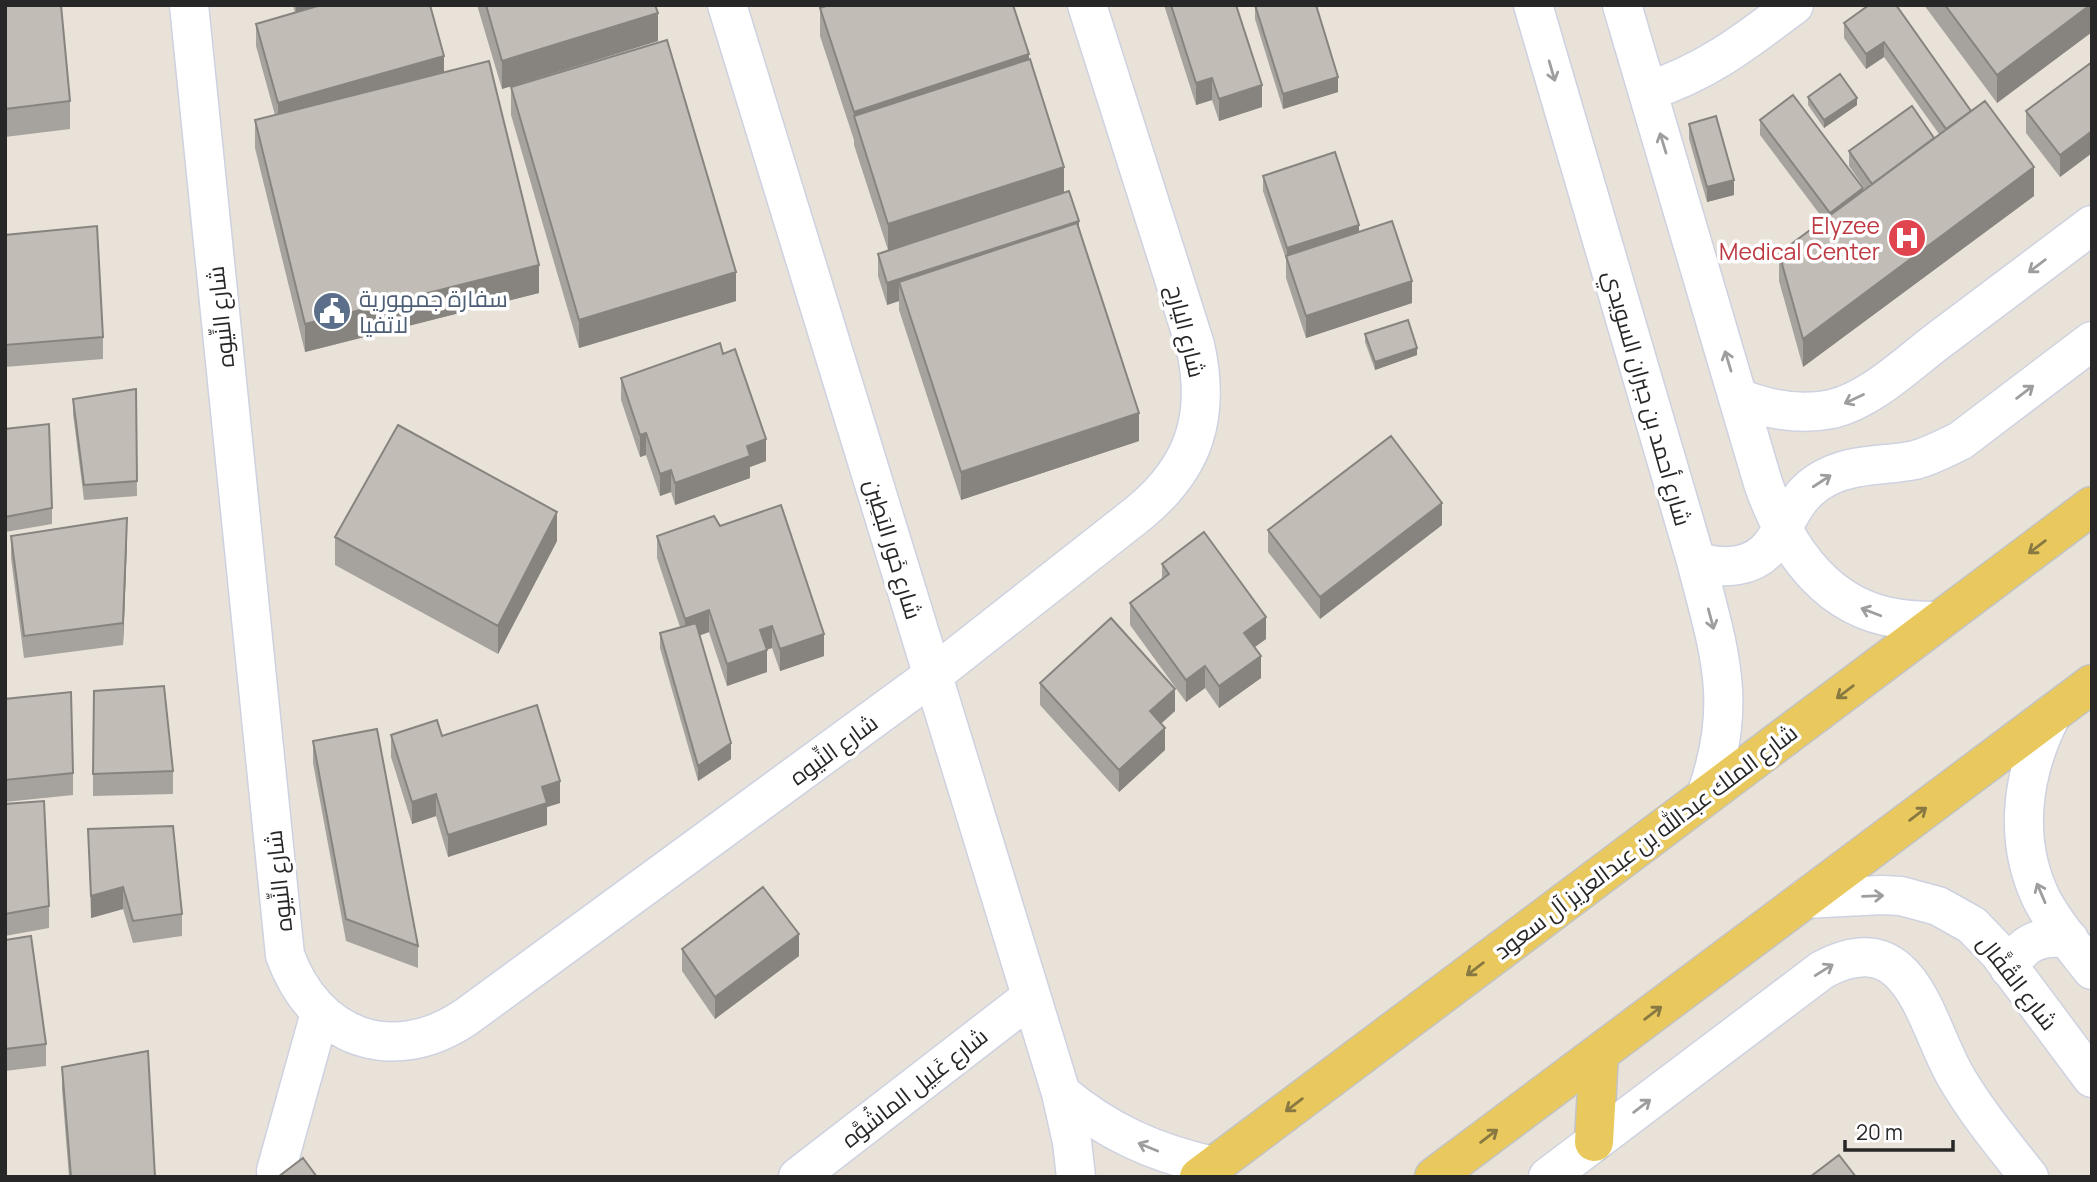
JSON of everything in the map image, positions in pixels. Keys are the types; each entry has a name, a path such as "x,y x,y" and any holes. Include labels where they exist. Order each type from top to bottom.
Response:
{"main road":[{"name":"شارع الملك عبدالله بن عبدالعزيز آل سعود","path":"1206,1171 2092,506"},
{"path":"1434,1177 2092,684"},
{"path":"1594,1142 1599,1054"}],"street":[{"name":"شارع النِّيوه","path":"189,5 285,955 299,987 320,1013 359,1036 381,1041 426,1038 448,1030 933,675"},
{"name":"شارع خَور البَطِين","path":"727,5 1061,1093 1072,1142 1076,1177"},
{"name":"شارع اليارِح","path":"933,675 1158,498 1186,460 1195,438 1202,391 1195,345 1087,5"},
{"name":"شارع أحمد بن جبران السويدي","path":"1533,5 1719,648 1725,695 1721,746 1706,795"},
{"path":"1622,5 1763,483 1780,528 1817,578 1857,606 1883,616 1938,621"},
{"path":"1648,91 1675,82 1726,56 1794,5"},
{"path":"1739,398 1786,412 1810,412 1856,400 2092,225"},
{"path":"1696,561 1729,567 1746,563 1761,555 1773,543 1802,496 1816,483 1853,467 1917,459 1939,452 1969,434 2092,341"},
{"path":"2052,714 2030,763 2025,790 2024,830 2031,870 2042,898 2092,970"},
{"name":"شارع القُفَّال","path":"1805,899 1882,895 1920,900 1938,906 1972,925 1998,952 2092,1078"},
{"path":"2009,968 2023,947 2033,941 2057,937 2069,939"},
{"path":"1548,1177 1822,970 1838,961 1856,957 1875,959 1893,966 1913,986 1921,998 1936,1038 1962,1086 2029,1177"},
{"name":"شارع غَلِيل الماشُوَّه","path":"819,1170 1031,997"},
{"path":"276,1171 320,1013"},
{"path":"1061,1093 1100,1123 1143,1146 1206,1171"}],"building":[{"path":"5,5 61,5 70,101 5,109"},
{"path":"321,5 430,5 444,56 278,103 256,24"},
{"path":"486,5 655,5 658,13 502,61"},
{"path":"829,5 1013,5 1029,54 854,112 820,8"},
{"path":"1171,5 1236,5 1262,85 1219,99 1212,78 1196,83"},
{"path":"1255,5 1316,5 1338,77 1283,94"},
{"path":"1869,5 1896,5 1971,111 1946,129 1884,42 1866,54 1844,23"},
{"path":"1945,5 2090,5 1997,75"},
{"path":"667,40 736,272 579,320 511,87"},
{"path":"1030,59 1064,167 888,224 854,116"},
{"path":"489,61 539,265 305,324 255,120"},
{"path":"2092,62 2092,131 2060,155 2026,111"},
{"path":"1840,74 1857,98 1824,120 1808,97"},
{"path":"1793,95 1863,188 1830,213 1760,120"},
{"name":"Elyzee Medical Center","path":"1985,101 2034,167 1803,339 1779,253"},
{"path":"1912,106 1934,138 1872,184 1849,151"},
{"path":"1716,116 1734,180 1707,187 1689,124"},
{"path":"1335,152 1359,225 1287,248 1263,176"},
{"path":"1069,191 1079,221 887,283 878,254"},
{"path":"1392,221 1412,281 1306,316 1286,256"},
{"path":"1077,223 1139,413 961,472 899,282"},
{"path":"97,226 103,337 5,345 5,235"},
{"path":"1408,320 1417,348 1375,362 1365,334"},
{"path":"720,343 723,354 735,349 766,439 747,446 750,456 675,483 671,470 660,474 646,433 640,435 621,378"},
{"path":"136,389 137,481 84,485 73,399"},
{"path":"49,424 52,508 5,517 5,429"},
{"path":"398,425 557,512 498,626 335,537"},
{"path":"1391,436 1442,503 1320,597 1268,530"},
{"path":"781,505 824,634 780,649 772,626 760,630 767,650 727,664 709,610 685,619 657,536 714,516 720,526"},
{"path":"127,518 123,623 24,636 11,536"},
{"path":"1204,532 1266,617 1244,633 1261,656 1219,686 1205,666 1186,680 1130,603 1169,574 1162,564"},
{"path":"1111,618 1175,689 1150,711 1165,728 1119,770 1040,683"},
{"path":"696,623 731,743 698,766 660,633"},
{"path":"164,686 173,771 93,774 94,691"},
{"path":"71,692 73,773 5,780 5,699"},
{"path":"537,705 560,781 542,787 547,803 448,835 436,794 412,802 391,735 437,720 442,736"},
{"path":"377,729 418,946 346,919 313,741"},
{"path":"44,801 49,906 5,914 5,804"},
{"path":"173,826 182,914 133,921 123,887 91,896 88,829"},
{"path":"763,887 799,934 715,997 682,949"},
{"path":"31,936 46,1044 5,1049 5,940"},
{"path":"148,1051 155,1177 71,1177 62,1067"},
{"path":"1839,1155 1856,1177 1810,1177"},
{"path":"303,1158 317,1177 278,1177"}],"place":[{"name":"Elyzee Medical Center","path":"1907,238"},
{"name":"سفارة جمهورية لاتفيا","path":"332,311"}]}
